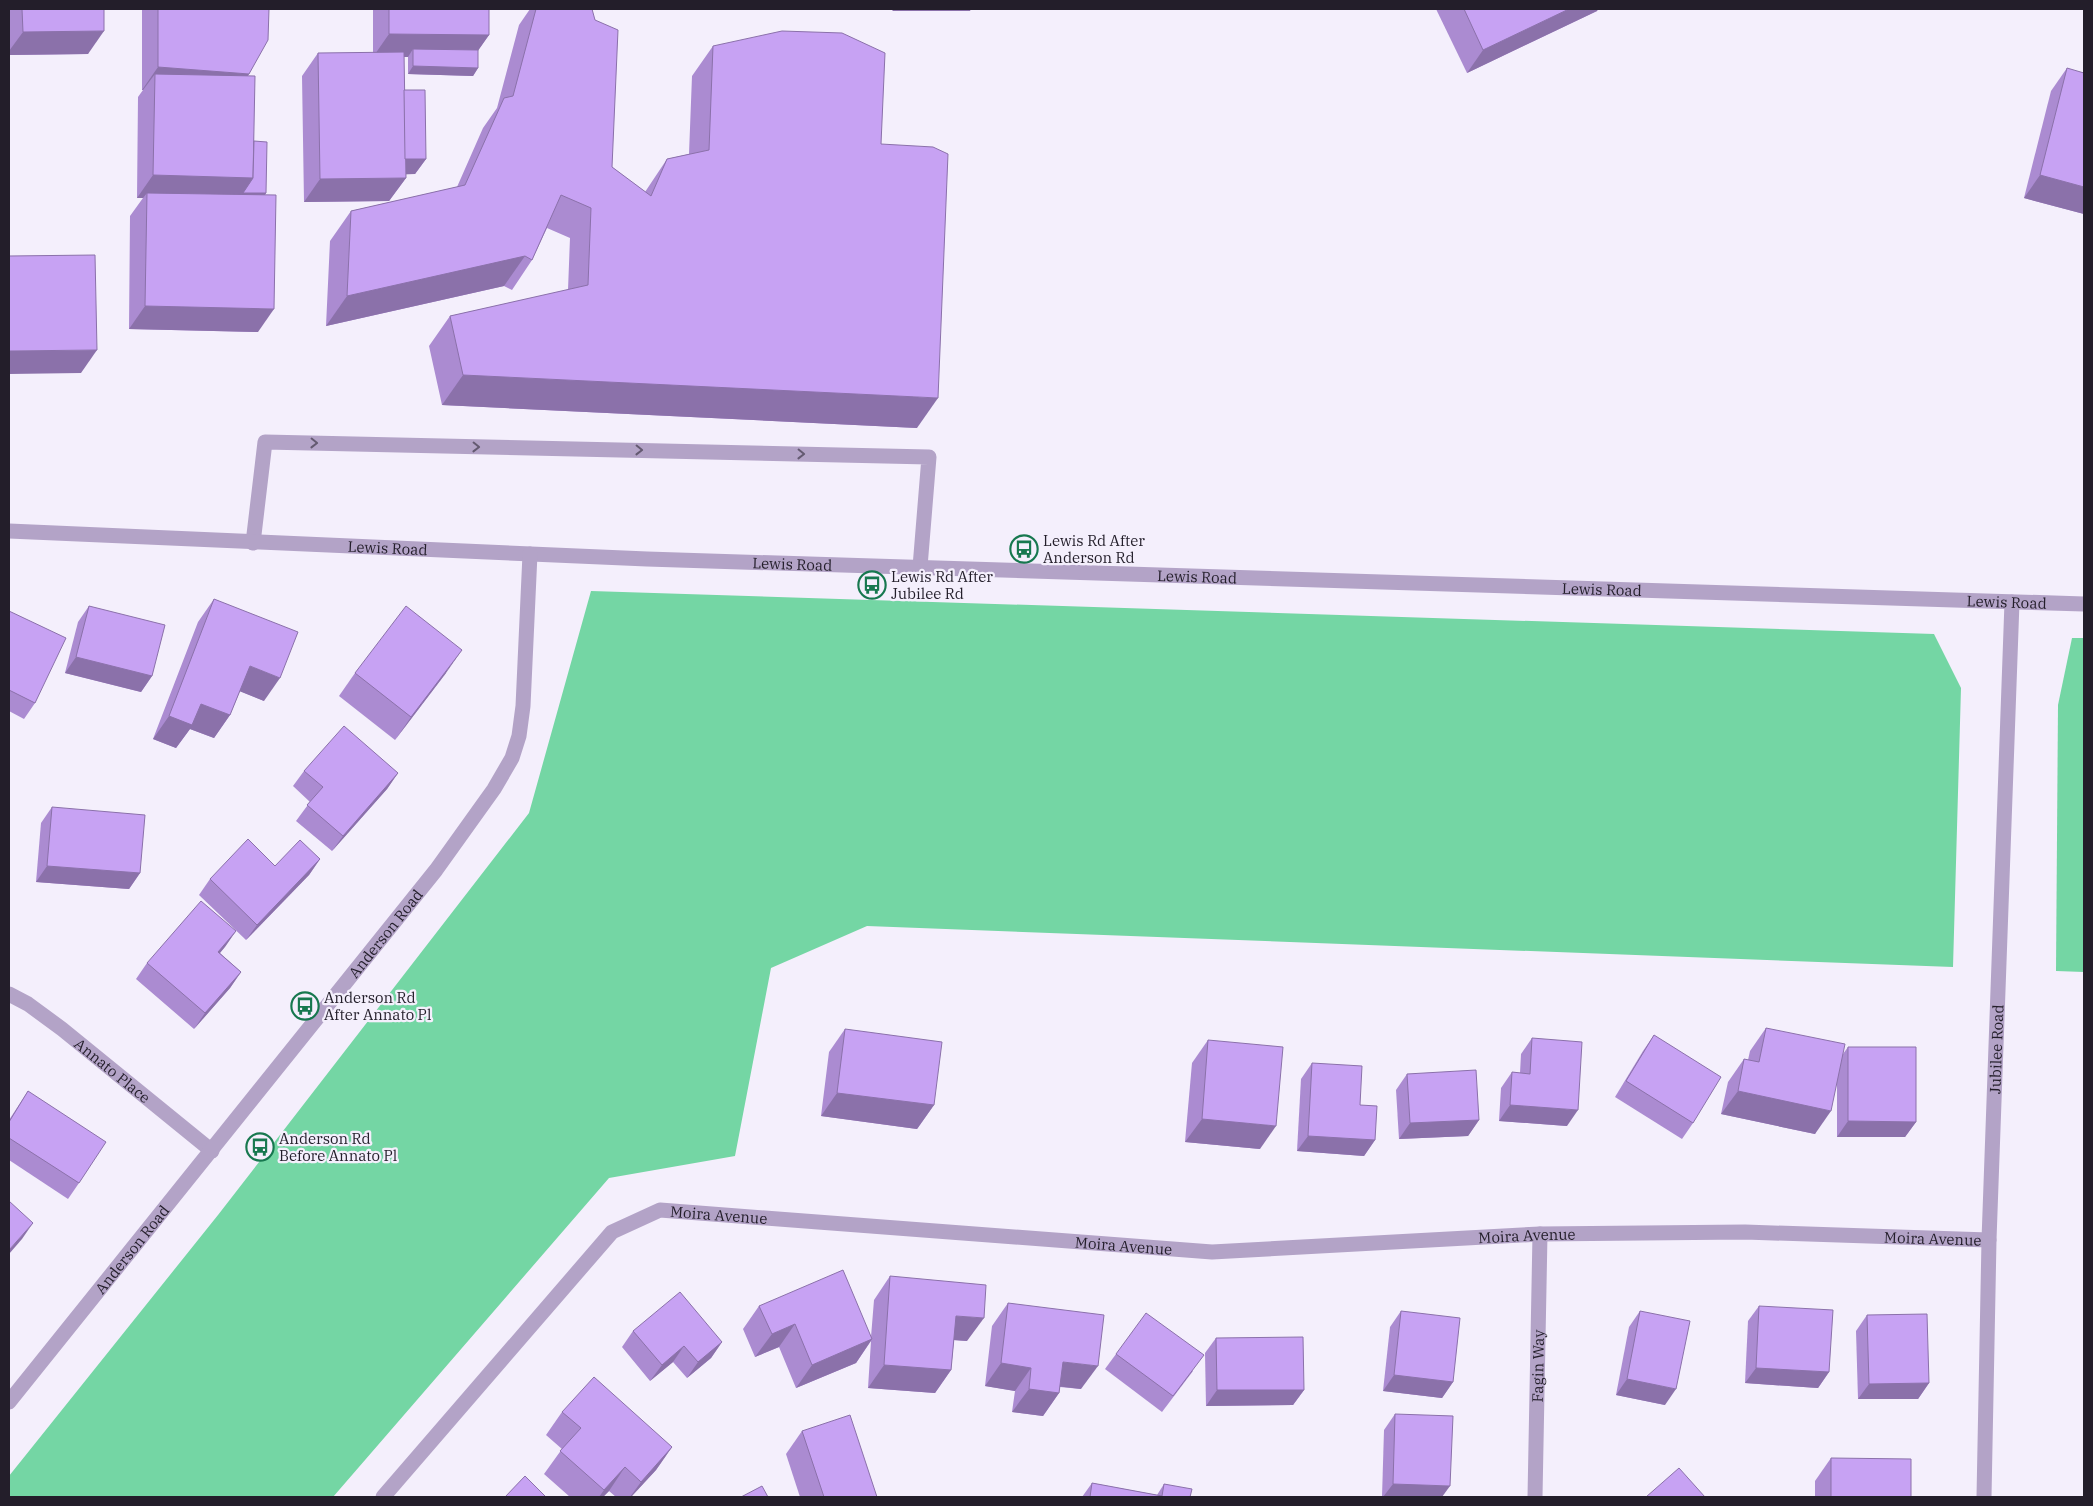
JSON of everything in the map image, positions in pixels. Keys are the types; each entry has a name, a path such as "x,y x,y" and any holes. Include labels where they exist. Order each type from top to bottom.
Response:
{"street":[{"path":"253,543 265,442 929,457 920,567"},
{"name":"Lewis Road","path":"9,531 530,554 2084,604"},
{"name":"Anderson Road","path":"9,1402 436,870 472,822 512,758 519,736 523,706 530,554"},
{"name":"Jubilee Road","path":"1984,1497 1989,1240 2012,602"},
{"name":"Annato Place","path":"9,994 28,1004 62,1029 212,1151"},
{"name":"Moira Avenue","path":"383,1497 612,1232 660,1210 1212,1252 1540,1234 1745,1232 1989,1240"},
{"name":"Fagin Way","path":"1535,1497 1540,1234"}],"green space":[{"path":"591,591 1934,634 1961,688 1953,967 867,926 771,968 735,1156 609,1178 333,1497 9,1497 9,1476 218,1215 529,813"},
{"path":"2072,638 2084,638 2084,972 2056,971 2058,705"}],"building":[{"path":"22,9 104,9 104,31 23,32"},
{"path":"158,9 269,9 268,40 249,74 158,67"},
{"path":"389,9 489,9 489,35 389,34"},
{"path":"536,9 592,9 595,20 618,30 612,167 651,196 667,159 709,150 713,46 782,31 842,33 885,53 881,144 933,147 948,154 938,398 463,375 450,316 588,285 591,208 561,195 532,260 525,256 347,296 351,211 465,185 504,98 513,96"},
{"path":"1464,9 1569,9 1483,50"},
{"path":"413,49 478,50 478,68 413,66"},
{"path":"404,52 406,178 320,179 318,53"},
{"path":"2067,68 2084,73 2084,187 2040,175"},
{"path":"155,74 255,76 253,178 153,175"},
{"path":"404,90 425,90 426,159 405,159"},
{"path":"254,141 267,142 266,193 243,193 253,178"},
{"path":"147,193 276,195 274,309 145,306"},
{"path":"95,255 97,350 9,351 9,256"},
{"path":"214,599 298,632 280,678 250,666 230,715 201,704 192,725 169,716"},
{"path":"89,606 165,625 152,676 76,657"},
{"path":"406,606 462,650 411,717 355,673"},
{"path":"9,611 66,638 35,703 9,690"},
{"path":"344,726 398,773 343,836 307,805 323,787 304,771"},
{"path":"52,807 145,815 140,873 47,866"},
{"path":"248,839 275,866 300,840 320,859 257,925 210,879"},
{"path":"201,901 236,931 218,952 241,972 205,1013 147,963"},
{"path":"1766,1028 1845,1044 1831,1111 1738,1091 1744,1059 1759,1062"},
{"path":"845,1029 942,1042 934,1105 837,1093"},
{"path":"1654,1035 1721,1077 1693,1123 1626,1081"},
{"path":"1532,1038 1582,1042 1578,1110 1510,1105 1512,1072 1530,1074"},
{"path":"1208,1040 1283,1047 1276,1126 1202,1119"},
{"path":"1848,1047 1916,1047 1916,1122 1848,1121"},
{"path":"1312,1063 1362,1066 1360,1105 1377,1106 1375,1140 1308,1136"},
{"path":"1476,1070 1479,1120 1410,1123 1407,1074"},
{"path":"28,1091 106,1142 79,1183 9,1138 9,1122"},
{"path":"9,1201 33,1223 9,1250"},
{"path":"843,1270 872,1339 812,1365 795,1324 772,1334 759,1306"},
{"path":"890,1276 986,1285 984,1318 956,1316 951,1370 884,1365"},
{"path":"680,1292 722,1342 698,1362 684,1346 662,1365 633,1331"},
{"path":"1008,1303 1104,1315 1098,1366 1063,1362 1059,1393 1029,1389 1031,1368 1001,1363"},
{"path":"1759,1306 1833,1310 1829,1372 1756,1368"},
{"path":"1401,1311 1460,1318 1453,1382 1394,1375"},
{"path":"1640,1311 1690,1321 1676,1389 1627,1379"},
{"path":"1146,1313 1204,1355 1173,1396 1116,1354"},
{"path":"1927,1314 1929,1383 1869,1384 1867,1315"},
{"path":"1303,1337 1304,1390 1217,1390 1216,1338"},
{"path":"594,1377 672,1447 641,1482 625,1467 604,1490 560,1451 581,1428 562,1412"},
{"path":"1395,1414 1453,1416 1450,1486 1393,1484"},
{"path":"850,1415 877,1497 824,1497 802,1431"},
{"path":"1831,1458 1911,1459 1911,1497 1831,1497"},
{"path":"1679,1468 1705,1497 1646,1497"},
{"path":"525,1476 546,1497 505,1497"},
{"path":"1092,1483 1162,1496 1164,1484 1192,1489 1190,1497 1090,1497"},
{"path":"762,1486 768,1497 741,1497"}],"place":[{"name":"Lewis Rd After Anderson Rd","path":"1024,549"},
{"name":"Lewis Rd After Jubilee Rd","path":"872,585"},
{"name":"Anderson Rd After Annato Pl","path":"305,1006"},
{"name":"Anderson Rd Before Annato Pl","path":"260,1147"}]}
